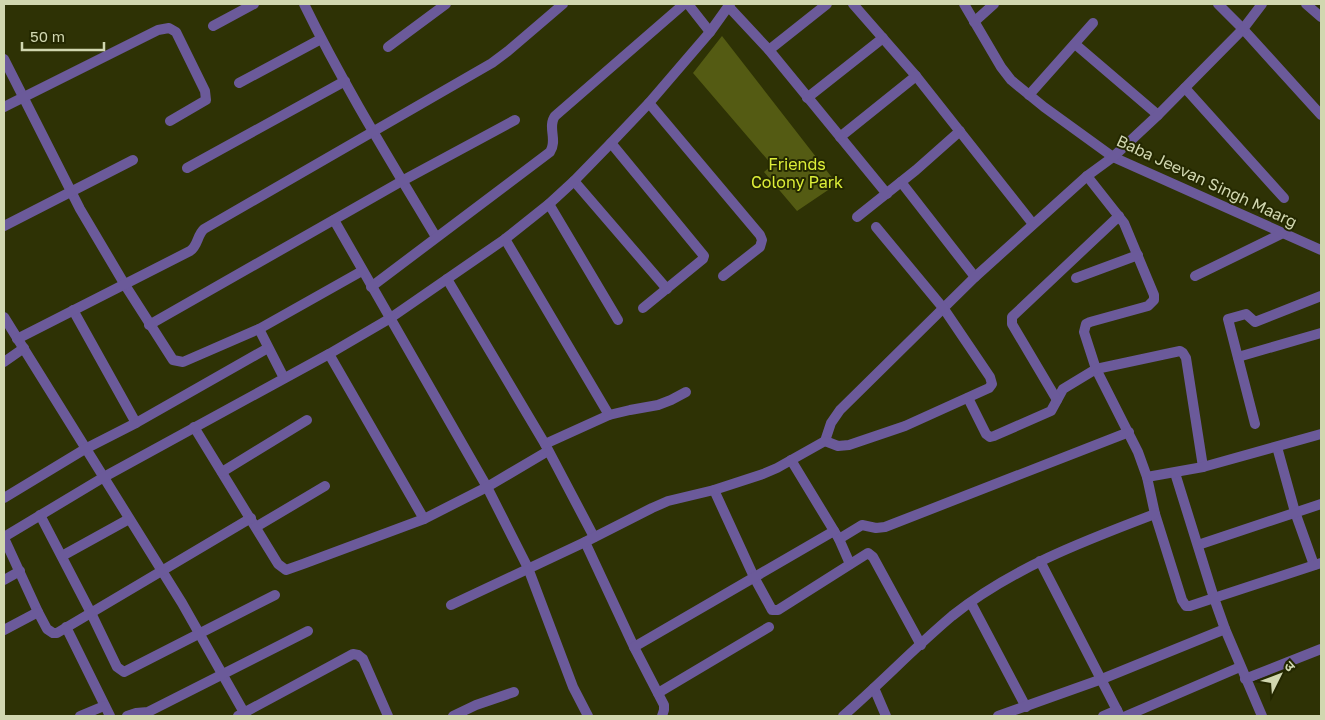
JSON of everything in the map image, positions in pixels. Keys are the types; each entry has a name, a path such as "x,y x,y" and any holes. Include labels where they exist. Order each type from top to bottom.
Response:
{"street":[{"path":"213,26 254,4"},
{"path":"304,4 372,133 436,237"},
{"path":"388,47 446,4"},
{"path":"4,362 20,344 73,310 194,248 198,235 204,228 492,64 563,4"},
{"path":"371,287 550,152 554,142 551,123 555,116 686,4 710,32"},
{"path":"769,50 828,4"},
{"path":"853,4 916,76 1033,224"},
{"name":"Baba Jeevan Singh Maarg","path":"964,4 1001,67 1011,80 1113,157 1321,250"},
{"path":"974,22 994,4"},
{"path":"1218,4 1320,109"},
{"path":"451,605 668,501 714,490 763,474 825,441 831,423 840,410 975,277 1086,176 1113,157 1158,115 1243,29 1262,4"},
{"path":"1306,4 1321,17"},
{"path":"325,486 253,523 53,633 47,629 38,612 4,538 104,477 330,354 389,319 505,239 549,204 611,143 649,103 710,32 729,5 769,50 886,194"},
{"path":"1029,95 1093,23"},
{"path":"4,107 158,30 170,28 176,32 205,91 206,100 170,121"},
{"path":"808,98 883,38"},
{"path":"239,83 321,39"},
{"path":"1075,44 1158,115"},
{"path":"4,59 80,210 149,325 167,353 178,363 259,329 362,271"},
{"path":"840,137 916,76"},
{"path":"187,168 345,81"},
{"path":"1185,88 1284,198"},
{"path":"649,103 760,234 762,240 760,247 723,276"},
{"path":"149,325 402,181 515,120"},
{"path":"857,217 960,131"},
{"path":"611,143 704,256 704,259 643,308"},
{"path":"4,226 134,160"},
{"path":"1086,176 1126,227 1154,295 1154,300 1148,306 1086,324 1084,332 1096,369 1129,432 1147,476 1155,514 1183,603 1186,606 1318,564 1295,512 1277,447"},
{"path":"574,181 666,289"},
{"path":"901,182 975,277"},
{"path":"549,204 618,320"},
{"path":"1057,400 1012,324 1012,316 1119,216"},
{"path":"334,220 389,319 487,487 528,568 573,687 588,716"},
{"path":"825,441 838,446 849,445 905,426 989,388 992,384 992,381 944,309 876,227"},
{"path":"1195,276 1283,233"},
{"path":"505,239 609,415"},
{"path":"1076,278 1138,255"},
{"path":"447,279 546,448 590,540 634,647 664,707 662,716"},
{"path":"1255,424 1228,319 1246,314 1255,322 1321,296"},
{"path":"73,310 136,423"},
{"path":"4,317 200,632 223,673 243,715 353,654 363,659 388,716"},
{"path":"259,329 284,378"},
{"path":"1238,357 1321,333"},
{"path":"4,498 85,448 136,423 268,348"},
{"path":"968,398 984,430 990,437 1051,411 1063,389 1096,369 1180,350 1186,358 1203,467"},
{"path":"330,354 424,519"},
{"path":"194,427 278,564 286,570 424,519 487,487 546,448 609,415 658,405 686,392"},
{"path":"222,472 307,420"},
{"path":"634,647 754,577 836,535 862,525 876,528 885,527 1129,432"},
{"path":"1147,476 1203,467 1321,434"},
{"path":"791,460 836,535 850,564"},
{"path":"1175,473 1225,629 1262,716"},
{"path":"714,490 754,577 770,607 775,611 865,554 871,554 920,645"},
{"path":"1198,545 1321,504"},
{"path":"843,716 952,616 971,603 1040,561 1083,541 1155,514"},
{"path":"40,515 117,667 124,672 275,594"},
{"path":"62,556 129,519"},
{"path":"1040,561 1121,714"},
{"path":"4,580 20,571"},
{"path":"971,603 1026,707"},
{"path":"4,630 38,612"},
{"path":"66,627 110,716"},
{"path":"658,694 769,627"},
{"path":"998,716 1102,679 1225,629"},
{"path":"127,716 148,712 308,631"},
{"path":"1245,679 1321,649"},
{"path":"1103,716 1121,714 1240,668"},
{"path":"874,688 886,716"},
{"path":"453,716 476,705 514,692"},
{"path":"80,716 104,706"}],"green space":[{"name":"Friends Colony Park","path":"722,36 837,184 797,211 764,172 772,165 693,73"}]}
